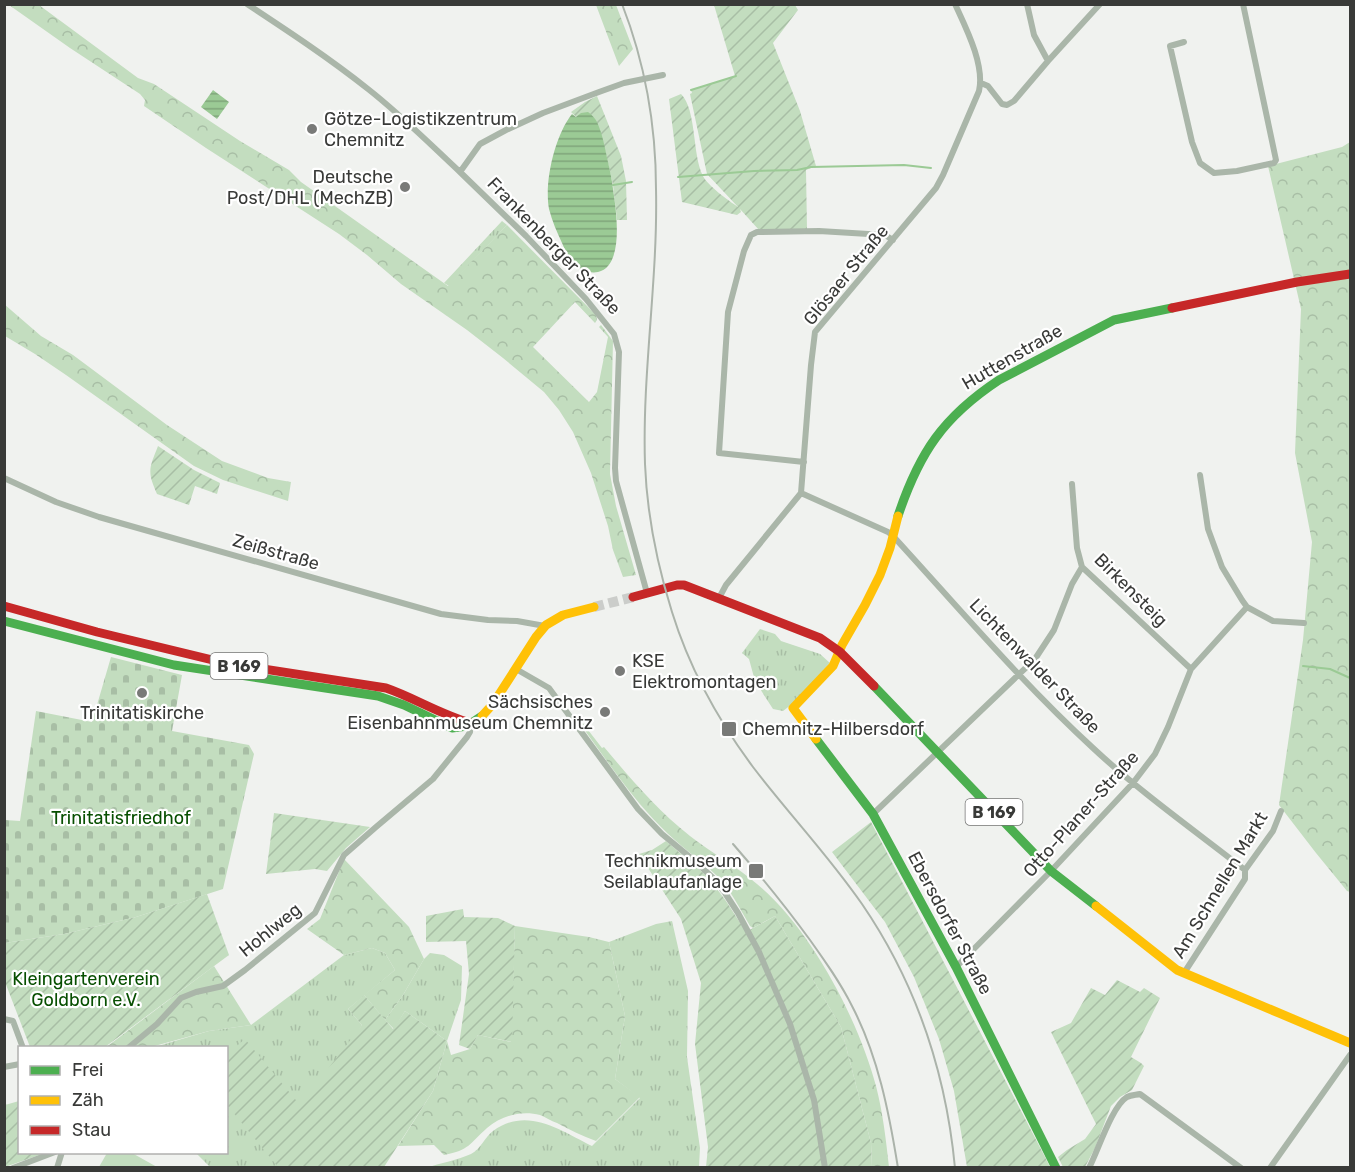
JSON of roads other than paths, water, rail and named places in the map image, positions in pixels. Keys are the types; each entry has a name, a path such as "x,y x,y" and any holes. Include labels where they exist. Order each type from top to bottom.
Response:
{"main road":[{"name":"Huttenstraße","path":"793,708 833,666 842,645 871,594 890,548 907,486 915,467 930,441 967,401 999,380 1114,320 1297,282 1350,274"},
{"name":"B 169","path":"633,597 681,585 820,638 840,652 893,705 1051,871 1184,974"},
{"name":"B 169","path":"4,606 97,632 225,663 386,688 471,723"},
{"path":"471,723 480,719 490,709 546,626 559,617 594,607"},
{"name":"B 169","path":"4,621 174,665 378,696 404,705 452,728 461,728 471,723"},
{"name":"Ebersdorfer Straße","path":"793,708 873,814 956,967 1056,1167"},
{"path":"1184,974 1350,1043"}],"street":[{"name":"Frankenberger Straße","path":"247,4 322,54 405,120 526,236 586,299 614,334 619,352 616,482 647,593"},
{"path":"955,4 978,64 981,83 988,86 1002,104 1007,105 1014,101 1100,4"},
{"path":"1027,4 1034,35 1048,61"},
{"path":"1184,42 1170,46 1192,142 1200,163 1214,173 1237,171 1274,163 1276,159 1243,4"},
{"path":"460,172 480,144 506,130 543,113 624,83 663,75"},
{"name":"Glösaer Straße","path":"801,493 815,332 936,188 971,111 981,83"},
{"path":"804,462 719,453 728,312 744,251 752,235 757,232 819,231 885,236 893,240"},
{"path":"1200,475 1208,529 1222,567 1247,607 1273,621 1304,623"},
{"name":"Zeißstraße","path":"4,478 56,502 99,517 441,614 546,626"},
{"name":"Birkensteig","path":"1072,484 1077,548 1082,567 1191,669"},
{"path":"719,598 726,585 801,493"},
{"name":"Lichtenwalder Straße","path":"801,493 893,536 1076,732 1133,783 1245,870"},
{"path":"873,814 1035,659 1050,639 1072,584 1082,567"},
{"name":"Otto-Planer-Straße","path":"956,967 1051,871 1133,783 1155,754 1191,669 1247,607"},
{"path":"516,669 549,688 638,809 662,834 713,878 725,893 759,952 790,1024 814,1100 825,1167"},
{"name":"Hohlweg","path":"129,1046 157,1024 181,998 223,986 315,913 344,855 433,779 467,737 471,723"},
{"name":"Am Schnellen Markt","path":"1184,974 1245,879 1245,870 1273,831 1281,811"},
{"path":"4,1019 12,1021 23,1046"},
{"path":"1270,1167 1350,1055"},
{"path":"1089,1167 1116,1109 1125,1098 1140,1094 1241,1167"},
{"path":"14,1167 50,1154"}],"waterway":[{"path":"691,90 736,76"},
{"path":"678,177 797,170 811,167 904,165 931,168"},
{"path":"613,185 632,182"},
{"path":"1303,666 1330,669 1350,678"}],"tunnel":[{"path":"594,607 633,597"}],"railway":[{"path":"622,4 643,72 654,142 656,223 646,395 645,464 650,521 667,594 687,653 728,731 753,767 849,886 881,934 898,965 913,997 936,1064 951,1133 955,1168"},
{"path":"733,844 810,940 852,1006 876,1064 891,1126 898,1168"}],"place":[{"name":"Götze-Logistikzentrum Chemnitz","path":"312,129"},
{"name":"Deutsche Post/DHL (MechZB)","path":"405,187"},
{"name":"KSE Elektromontagen","path":"620,671"},
{"name":"Trinitatiskirche","path":"142,693"},
{"name":"Sächsisches Eisenbahnmuseum Chemnitz","path":"605,712"},
{"name":"Chemnitz-Hilbersdorf","path":"729,729"},
{"name":"Technikmuseum Seilablaufanlage","path":"756,871"}],"park label":[{"name":"Trinitatisfriedhof","path":"121,818"},
{"name":"Kleingartenverein Goldborn e.V.","path":"86,989"}]}
